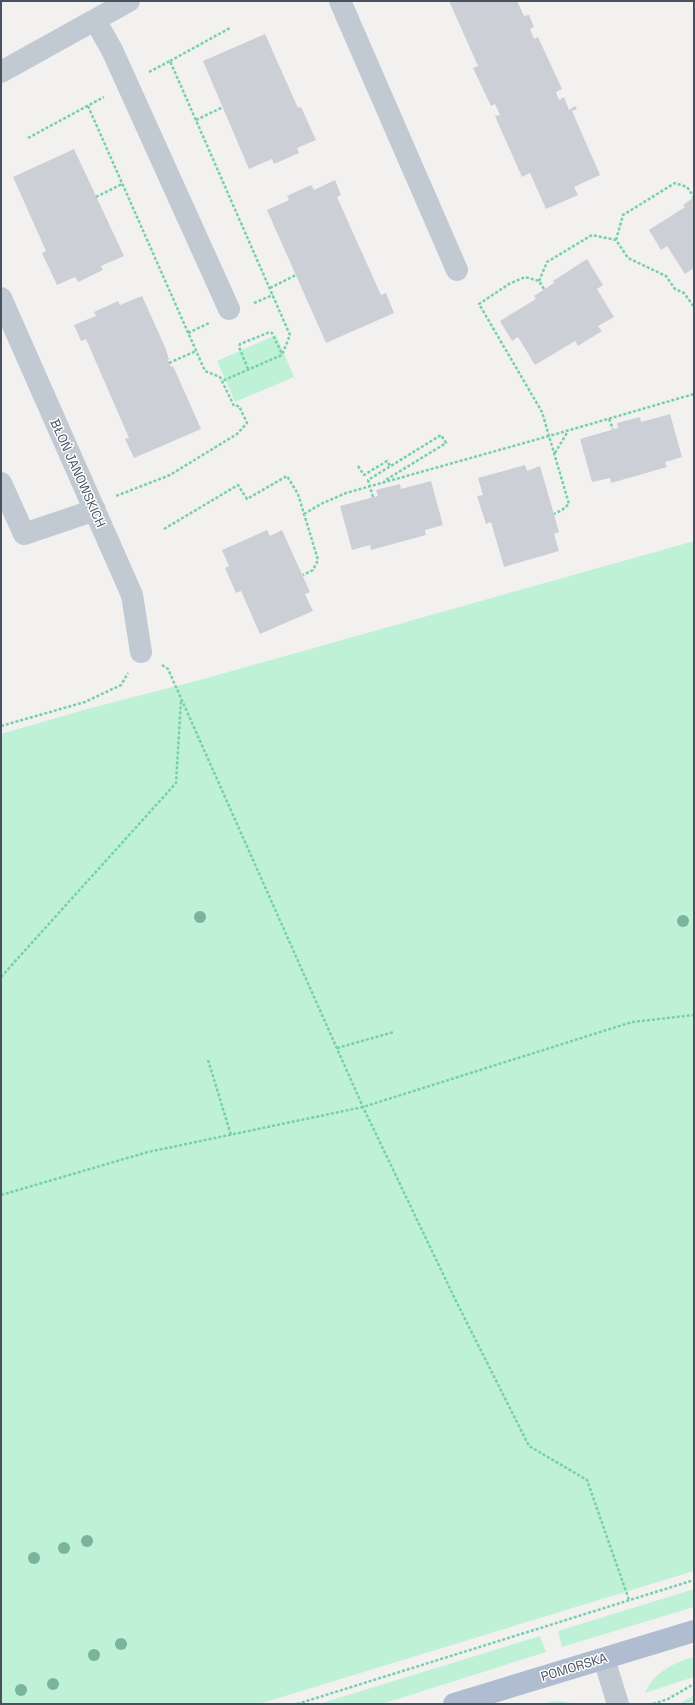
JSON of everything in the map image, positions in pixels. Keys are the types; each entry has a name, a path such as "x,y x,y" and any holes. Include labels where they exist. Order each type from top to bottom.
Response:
{"main road":[{"name":"POMORSKA","path":"454,1704 694,1631"}],"street":[{"path":"1,72 129,1"},
{"path":"340,1 457,270"},
{"path":"95,20 112,50 229,309"},
{"name":"BŁOŃ JANOWSKICH","path":"1,298 132,595 141,652"},
{"path":"1,483 24,534 95,510"},
{"path":"604,1659 618,1704"}],"path":[{"path":"170,61 230,28"},
{"path":"88,106 205,371 220,377 234,406 239,406 247,423 238,434 170,475 116,496"},
{"path":"190,107 290,334 282,355 222,381"},
{"path":"196,120 224,107"},
{"path":"616,240 623,215 675,183 687,187 694,197"},
{"path":"96,197 122,184"},
{"path":"539,281 547,262 592,235 616,240 628,258 666,276 675,289 684,293 694,307"},
{"path":"270,288 296,275"},
{"path":"544,289 539,281 525,277 510,284 478,304 542,412 569,504 554,514"},
{"path":"248,369 239,347 240,344 270,332 272,333 282,355"},
{"path":"169,363 196,351"},
{"path":"304,514 333,498 370,486 694,394"},
{"path":"610,419 613,429"},
{"path":"555,454 568,430"},
{"path":"373,497 368,480 441,435 446,442 382,483"},
{"path":"358,466 364,475 387,461 390,466"},
{"path":"164,529 238,485 247,499 287,476 298,494 318,560 313,570 303,575"},
{"path":"1,726 85,702 121,685 141,652 168,669 364,1107 528,1446 587,1480 629,1600"},
{"path":"1,976 176,783 181,700"},
{"path":"1,1195 148,1152 364,1107 632,1022 694,1015"},
{"path":"337,1048 394,1032"},
{"path":"208,1060 231,1135"},
{"path":"297,1704 694,1580"},
{"path":"653,1704 668,1699 694,1684"},
{"path":"668,1699 670,1704"}],"green space":[{"path":"276,335 294,377 235,402 217,361"},
{"path":"694,541 694,1571 259,1704 1,1704 1,734 87,709 196,681"},
{"path":"694,1589 694,1607 562,1647 558,1631"},
{"path":"540,1636 546,1652 382,1704 319,1704"},
{"path":"694,1657 694,1677 645,1693 654,1679 665,1669"},
{"path":"694,1695 694,1704 679,1704"},
{"path":"558,1701 578,1704 548,1704 548,1702"}],"building":[{"path":"449,1 517,1 524,16 529,15 534,27 530,29 534,39 538,37 562,89 556,92 559,100 564,97 569,110 575,106 577,109 572,111 600,175 574,187 578,195 546,209 530,173 522,177 495,116 500,115 495,104 491,106 473,68 478,66"},
{"path":"265,34 298,108 301,107 316,140 297,148 299,153 274,164 272,159 249,169 203,61"},
{"path":"74,149 124,256 101,266 103,270 78,282 75,277 57,285 42,253 46,251 13,177"},
{"path":"335,180 341,195 337,197 381,295 386,293 394,313 326,343 267,210 289,200 287,196 311,185 314,190"},
{"path":"694,197 694,268 685,274 667,246 661,250 649,230 685,207 683,205"},
{"path":"587,259 603,285 597,289 614,317 598,326 602,331 578,346 575,341 535,365 518,337 512,341 500,321 536,299 534,296 554,283 553,281"},
{"path":"142,296 165,347 171,367 173,366 201,429 134,458 125,439 129,438 86,339 81,341 74,325 96,316 94,312 118,301 120,305"},
{"path":"670,414 682,457 665,462 667,467 611,483 610,478 592,482 580,439 618,428 617,423 640,417 641,422"},
{"path":"525,465 527,471 540,466 559,532 554,534 559,551 504,567 491,522 486,524 477,496 483,495 478,478"},
{"path":"431,481 443,525 425,530 426,535 371,550 370,545 352,550 340,506 378,496 376,490 400,484 401,489"},
{"path":"267,530 270,536 282,530 310,592 305,594 313,611 260,634 241,591 236,593 225,568 229,566 222,550"}]}
